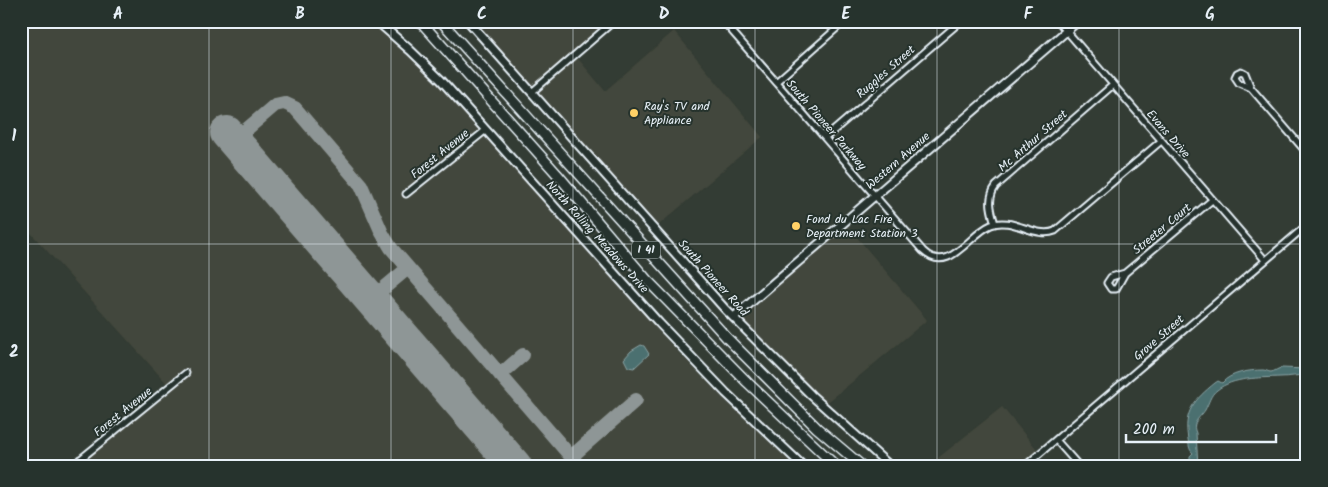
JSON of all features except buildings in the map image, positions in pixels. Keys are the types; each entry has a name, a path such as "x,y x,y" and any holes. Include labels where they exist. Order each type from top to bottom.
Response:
{"highway":[{"name":"I 41","path":"420,21 557,174 647,280 747,382 836,466"},
{"name":"I 41","path":"441,21 728,339 817,428 862,466"}],"main road":[{"name":"North Rolling Meadows Drive","path":"377,21 436,75 659,323 726,393 803,466"},
{"name":"South Pioneer Road","path":"468,21 734,318 807,391 890,466"},
{"name":"Western Avenue","path":"734,318 1078,21"}],"street":[{"path":"532,92 614,21"},
{"path":"725,23 732,21"},
{"path":"776,82 845,21"},
{"name":"Ruggles Street","path":"825,138 961,21"},
{"name":"Evans Drive","path":"1058,21 1265,260"},
{"name":"South Pioneer Parkway","path":"725,23 924,253 934,258 944,259 952,256 987,227 995,224"},
{"name":"Mc Arthur Street","path":"995,224 990,198 996,186 1113,85"},
{"path":"1250,88 1307,153"},
{"name":"Forest Avenue","path":"406,194 486,130"},
{"path":"995,224 1004,224 1044,233 1054,232 1161,141"},
{"name":"Streeter Court","path":"1125,273 1212,200"},
{"name":"Grove Street","path":"1025,466 1307,225"},
{"name":"Forest Avenue","path":"72,466 186,373"},
{"path":"1056,440 1079,466"},
{"path":"80,459 85,466"}],"shaded area":[{"path":"21,21 377,21 410,50 659,323 647,318 678,352 725,400 795,466 76,466 171,388 21,222"},
{"path":"468,21 614,21 575,55 605,91 674,31 762,137 654,229"},
{"path":"844,222 927,320 823,406 734,317"},
{"path":"1002,407 1040,453 1028,466 928,466"}],"water":[{"path":"641,345 644,346 649,354 634,368 628,367 624,359 631,351"},
{"path":"1282,368 1307,369 1307,375 1239,380 1223,386 1215,392 1195,423 1198,466 1190,466 1190,456 1193,453 1189,445 1187,421 1192,407 1201,395 1218,381 1222,383 1235,374 1258,370 1271,372"}],"taxiway":[{"path":"233,141 275,105 284,103 295,108 361,185 382,233 391,248 579,466"},
{"path":"371,299 408,268"},
{"path":"500,375 523,355"},
{"path":"571,457 636,400"}],"runway":[{"path":"227,133 515,466"}],"place":[{"name":"Ray's TV and Appliance","path":"634,113"},
{"name":"Fond du Lac Fire Department Station 3","path":"796,226"}]}
